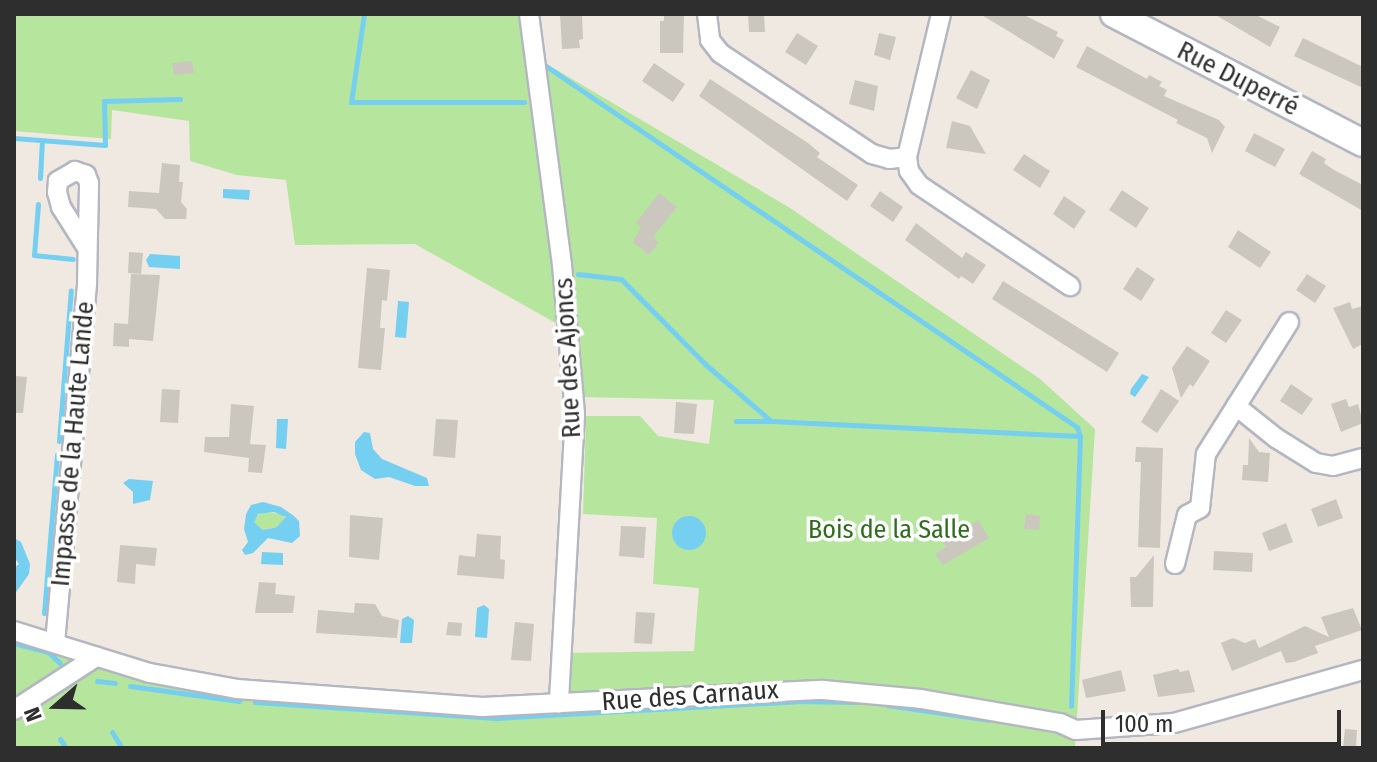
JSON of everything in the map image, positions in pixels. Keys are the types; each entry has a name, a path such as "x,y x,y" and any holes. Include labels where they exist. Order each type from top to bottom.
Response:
{"street":[{"name":"Rue des Ajoncs","path":"529,14 562,265 575,414 559,704"},
{"path":"707,14 710,40 720,53 872,154 889,159 907,157"},
{"path":"941,14 907,157 909,171 919,185 1070,286"},
{"name":"Rue Duperré","path":"1114,14 1363,143"},
{"name":"Impasse de la Haute Lande","path":"55,643 87,282 85,245"},
{"path":"1175,564 1187,515 1200,508 1206,454 1289,322"},
{"path":"1236,406 1276,438 1316,463 1333,466 1363,458"},
{"name":"Rue des Carnaux","path":"14,631 191,683 237,689 450,706 559,704 823,690 921,699 1060,723 1074,739 1174,723 1363,670"},
{"path":"14,710 96,657"}],"green space":[{"name":"Bois de la Salle","path":"14,14 520,14 523,50 790,208 1040,379 1095,429 1075,748 14,748 14,631 191,683 559,704 563,653 694,651 699,588 653,584 657,518 583,514 586,416 640,416 658,436 709,444 714,400 583,397 579,336 415,244 295,245 286,180 237,175 190,161 189,121 112,110 111,139 14,131"},
{"path":"264,512 283,514 286,520 277,527 263,530 254,522 254,517"}],"water":[{"path":"223,189 250,190 249,200 223,198"},
{"path":"150,254 180,256 180,269 149,267 146,260"},
{"path":"398,301 409,302 406,338 395,337"},
{"path":"1142,374 1149,377 1135,397 1130,394 1131,389"},
{"path":"277,419 288,419 286,449 276,448"},
{"path":"364,432 370,433 373,449 382,459 427,478 429,486 415,486 389,477 375,479 361,470 355,454 355,442"},
{"path":"129,479 153,481 150,500 133,504 133,492 123,483"},
{"path":"263,502 281,507 299,521 300,536 292,543 268,538 253,553 245,555 242,550 248,542 244,529 251,505","holes":["274,512 286,517 277,527 263,530 254,522 258,514"]},
{"path":"689,516 701,521 706,533 701,545 689,550 677,545 672,533 677,521"},
{"path":"14,538 21,542 30,564 29,574 14,595 14,568 19,564 14,557"},
{"path":"262,552 283,553 283,565 261,564"},
{"path":"484,605 489,609 487,638 475,637 477,608"},
{"path":"408,616 414,620 412,643 400,643 402,619"}],"building":[{"path":"560,14 582,14 583,39 579,40 580,48 562,49"},
{"path":"664,14 684,14 683,53 660,53 660,21 664,21"},
{"path":"748,14 764,14 765,32 749,32"},
{"path":"980,14 1022,14 1058,32 1056,36 1064,40 1054,59"},
{"path":"1214,14 1254,14 1280,27 1270,47"},
{"path":"797,33 818,46 806,65 785,52"},
{"path":"879,33 896,37 890,60 874,55"},
{"path":"1303,38 1363,67 1363,88 1294,56"},
{"path":"1087,46 1147,79 1149,75 1162,82 1159,86 1167,90 1164,96 1219,120 1225,127 1212,153 1207,138 1076,67"},
{"path":"192,61 194,73 174,75 172,63"},
{"path":"654,63 685,84 673,102 642,81"},
{"path":"971,70 990,80 977,109 956,98"},
{"path":"710,79 808,143 820,153 817,157 858,185 847,201 699,96"},
{"path":"855,80 878,86 874,111 849,104"},
{"path":"952,121 970,126 986,154 946,148"},
{"path":"1254,133 1285,149 1275,167 1245,151"},
{"path":"1312,151 1326,159 1324,163 1334,170 1363,185 1363,211 1299,174"},
{"path":"1024,154 1050,171 1040,188 1013,170"},
{"path":"162,163 180,165 179,182 183,182 181,202 187,209 186,219 165,219 156,209 128,207 129,191 159,193"},
{"path":"1122,190 1149,208 1136,228 1109,210"},
{"path":"880,191 903,207 893,222 870,206"},
{"path":"659,193 677,207 653,237 659,242 649,255 633,242 641,227 636,223"},
{"path":"1064,196 1086,211 1074,229 1053,214"},
{"path":"916,223 962,258 966,252 986,265 973,284 961,276 959,279 905,240"},
{"path":"1238,230 1271,252 1260,268 1228,247"},
{"path":"129,252 143,253 141,274 128,273"},
{"path":"1137,267 1155,279 1141,301 1123,289"},
{"path":"367,268 390,270 387,301 382,300 380,328 385,328 381,370 358,368"},
{"path":"131,274 160,275 153,341 129,339 129,347 113,346 114,323 128,324"},
{"path":"1307,274 1326,286 1315,303 1296,290"},
{"path":"1003,281 1119,353 1107,372 992,299"},
{"path":"1350,302 1352,309 1363,306 1363,344 1353,349 1333,308"},
{"path":"1226,310 1242,320 1226,343 1211,333"},
{"path":"1187,346 1210,361 1193,387 1190,384 1181,398 1172,368"},
{"path":"14,376 27,377 23,413 14,413"},
{"path":"1291,384 1313,399 1302,415 1280,401"},
{"path":"162,389 180,390 178,423 160,422"},
{"path":"1161,389 1179,401 1157,433 1141,422"},
{"path":"1346,399 1349,407 1358,404 1363,423 1341,432 1331,404"},
{"path":"676,402 697,404 694,434 674,433"},
{"path":"231,404 254,406 250,444 266,445 262,473 248,472 249,458 204,452 205,437 229,437"},
{"path":"436,419 458,420 455,458 433,456"},
{"path":"1249,438 1259,452 1270,453 1268,482 1242,480 1243,465 1248,465"},
{"path":"1136,447 1163,448 1160,548 1138,547 1141,462 1135,462"},
{"path":"1336,499 1343,518 1318,527 1311,509"},
{"path":"1026,514 1040,516 1039,530 1024,529"},
{"path":"350,515 383,518 379,560 349,557"},
{"path":"978,520 989,538 943,565 935,554 946,547 943,543"},
{"path":"1286,523 1293,542 1269,551 1262,533"},
{"path":"621,526 646,527 644,558 619,556"},
{"path":"477,534 501,536 500,559 505,560 504,579 457,575 459,555 475,557"},
{"path":"120,545 157,548 155,566 136,564 135,584 117,582"},
{"path":"1214,551 1253,553 1252,572 1213,570"},
{"path":"1154,555 1153,607 1131,607 1130,577 1136,577"},
{"path":"259,582 276,583 275,594 295,596 293,613 255,613"},
{"path":"355,603 375,604 382,616 399,620 397,638 316,633 318,610 354,613"},
{"path":"1353,608 1362,630 1315,646 1318,653 1294,662 1286,663 1281,651 1232,671 1221,643 1233,638 1245,643 1255,639 1259,648 1305,626 1329,637 1321,617"},
{"path":"636,612 655,613 652,644 634,643"},
{"path":"448,622 462,623 461,636 446,635"},
{"path":"515,622 534,624 531,661 511,660"},
{"path":"1178,669 1180,672 1189,670 1195,692 1158,697 1153,675"},
{"path":"1121,670 1126,691 1086,698 1082,680"},
{"path":"1345,729 1357,730 1356,748 1343,748"}],"waterway":[{"path":"364,14 351,102 524,102"},
{"path":"543,64 1077,427 1080,436 1071,706"},
{"path":"14,138 105,145 104,101 180,99"},
{"path":"40,178 42,141"},
{"path":"38,204 34,255 73,259"},
{"path":"578,274 621,279 705,364 771,421 1080,436"},
{"path":"59,441 71,290"},
{"path":"736,421 771,421"},
{"path":"44,613 57,455"},
{"path":"14,643 48,652 60,663"},
{"path":"97,681 115,683"},
{"path":"130,686 239,701"},
{"path":"255,702 496,718 798,701 857,702"},
{"path":"887,705 988,720"},
{"path":"112,732 122,748"},
{"path":"60,739 66,748"}]}
